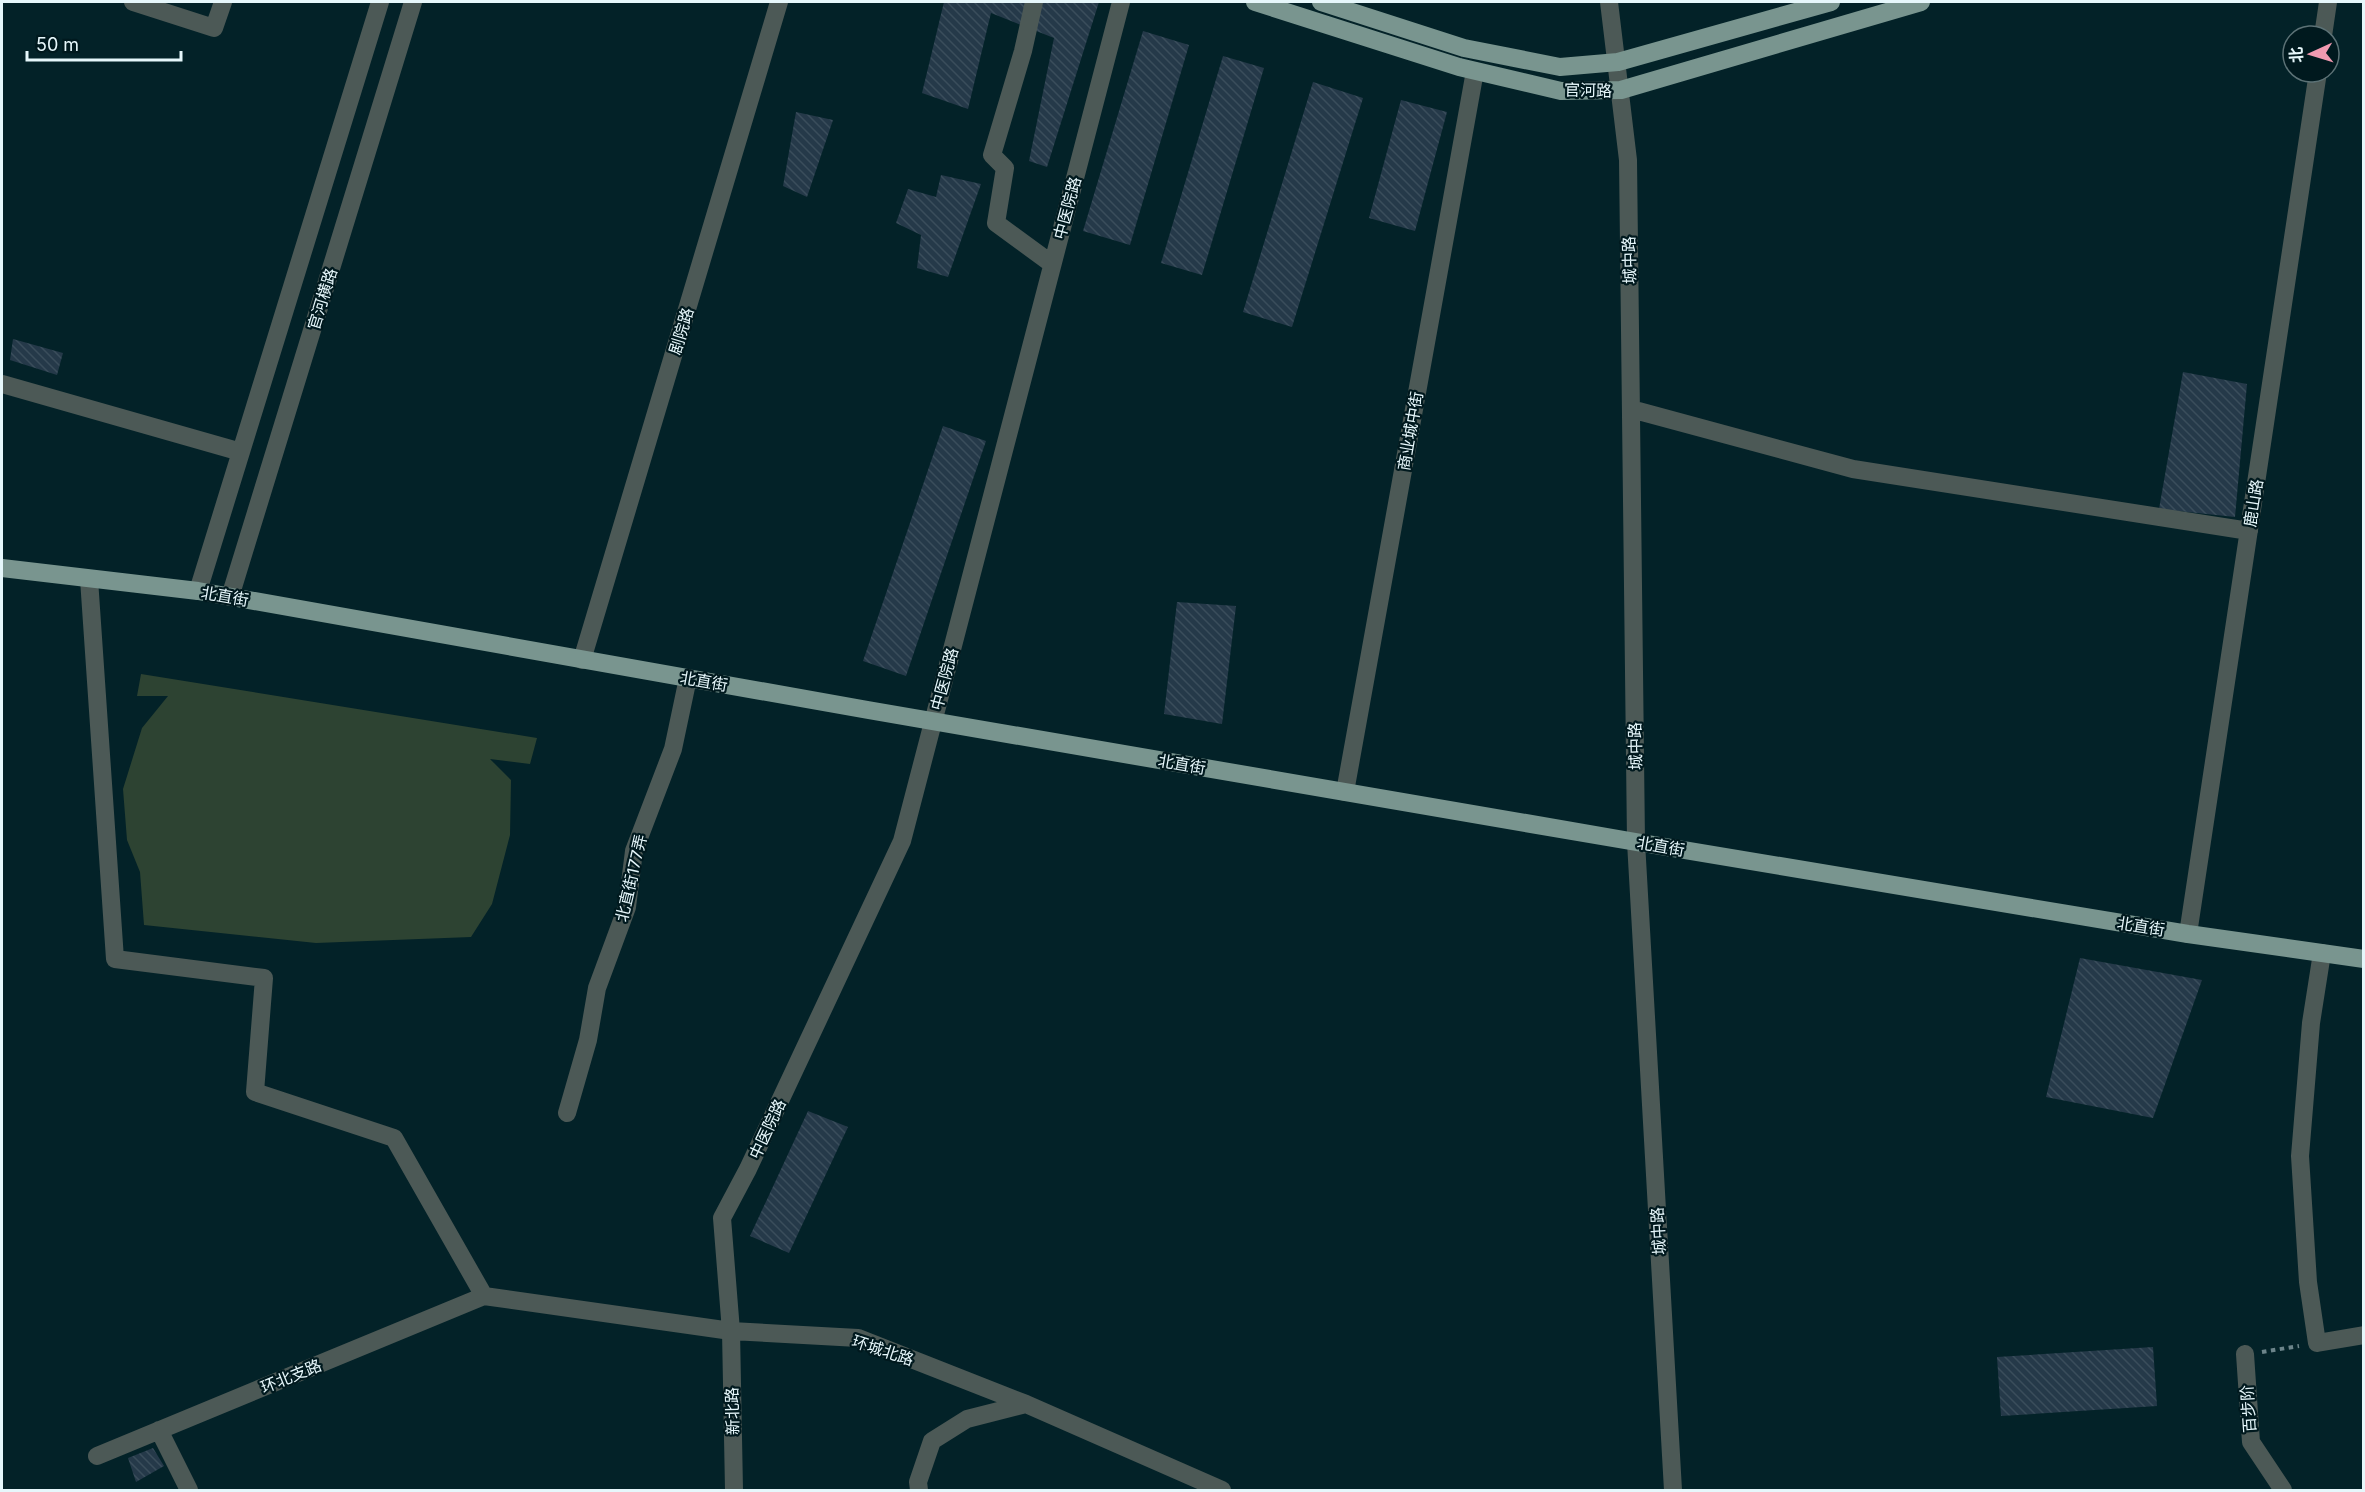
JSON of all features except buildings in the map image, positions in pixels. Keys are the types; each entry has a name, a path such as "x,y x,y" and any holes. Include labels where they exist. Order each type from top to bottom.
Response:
{"main road":[{"name":"官河路","path":"1255,2 1475,71 1561,91 1621,90 1921,2"},
{"name":"官河路","path":"1321,2 1464,48 1560,67 1618,63 1831,2"},
{"name":"北直街","path":"2,568 198,591 582,660 1636,842 2188,934 2364,959"}],"street":[{"path":"134,2 214,28 223,2"},
{"name":"官河横路","path":"198,591 380,2"},
{"name":"官河横路","path":"230,597 413,2"},
{"name":"剧院路","path":"582,660 779,2"},
{"path":"1034,2 1023,51 993,155 1005,168 996,223 1052,264"},
{"name":"中医院路","path":"731,1331 722,1218 748,1169 902,841 1121,2"},
{"name":"城中路","path":"1609,2 1628,160 1636,842 1673,1491"},
{"path":"2325,24 2328,2"},
{"name":"商业城中街","path":"1345,792 1475,71"},
{"name":"鹿山路","path":"2188,934 2316,84"},
{"path":"2,384 241,452"},
{"path":"1631,409 1853,469 2249,531"},
{"path":"89,579 115,959 264,978 255,1092 393,1138 484,1296"},
{"name":"北直街177弄","path":"567,1113 588,1040 597,988 627,907 634,851 673,749 688,678"},
{"path":"2322,953 2311,1023 2300,1156 2308,1282 2317,1343 2364,1335"},
{"name":"环城北路","path":"484,1296 731,1331 858,1338 1026,1404 1222,1491"},
{"name":"环北支路","path":"97,1456 484,1296"},
{"name":"新北路","path":"731,1331 734,1491"},
{"name":"百步阶","path":"2245,1354 2251,1442 2283,1490"},
{"path":"919,1491 918,1482 932,1441 967,1419 1026,1404"},
{"path":"159,1430 189,1491"}],"path":[{"path":"2245,1354 2317,1343"}],"green space":[{"path":"141,674 537,738 530,764 490,759 511,780 510,835 492,904 471,937 316,943 144,925 140,872 127,840 123,789 142,728 168,696 137,696"}]}
